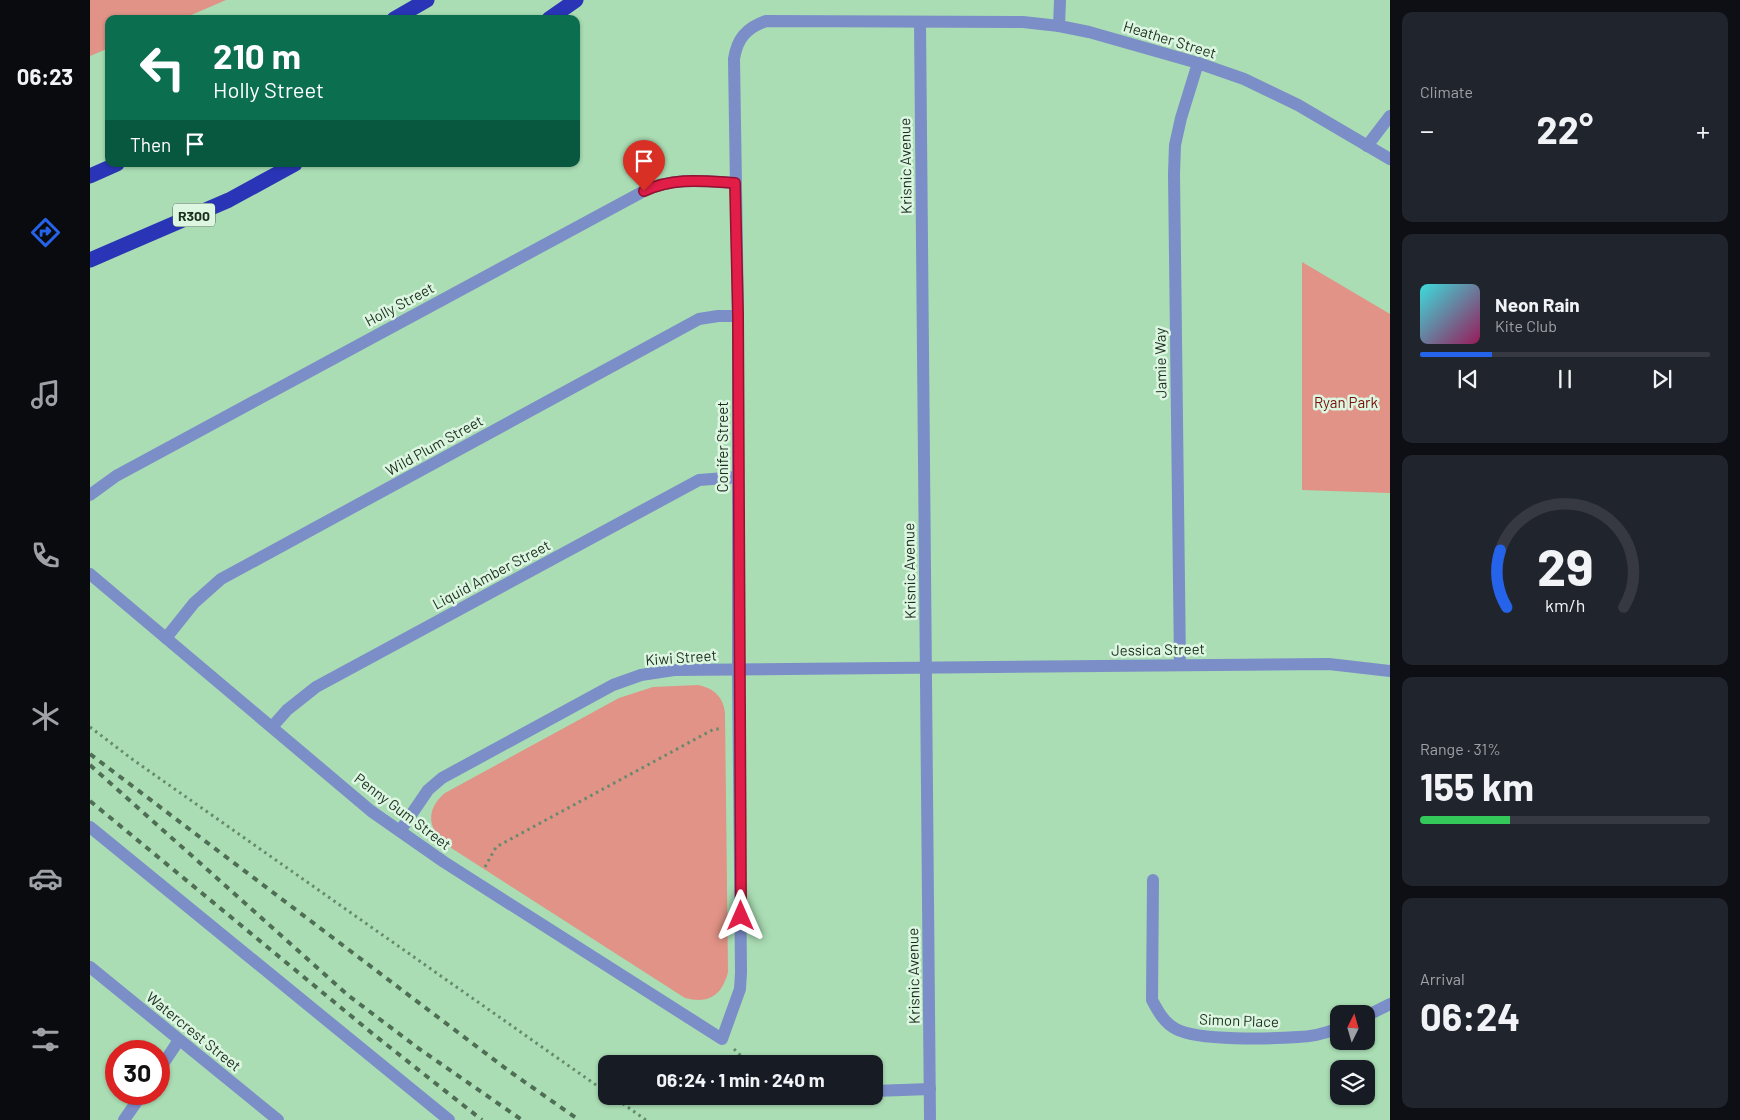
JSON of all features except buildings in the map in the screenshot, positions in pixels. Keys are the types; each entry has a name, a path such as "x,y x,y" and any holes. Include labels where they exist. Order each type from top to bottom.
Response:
{"highway":[{"path":"401,15 427,0"},
{"path":"555,15 576,0"},
{"path":"90,176 110,167"},
{"name":"R300","path":"90,260 229,200 290,167"}],"street":[{"path":"1059,26 1060,0"},
{"name":"Conifer Street","path":"722,1039 740,989 741,972 735,48 747,30 766,21 920,22"},
{"name":"Heather Street","path":"920,22 988,21 1059,26 1089,32 1198,63 1244,79 1275,93 1390,159"},
{"name":"Krisnic Avenue","path":"920,22 930,1120"},
{"name":"Jamie Way","path":"1180,665 1175,145 1181,118 1198,63"},
{"path":"1368,146 1390,116"},
{"name":"Holly Street","path":"90,495 116,476 644,191 680,180 735,183"},
{"name":"Wild Plum Street","path":"166,638 194,603 221,579 699,319 718,316 738,316"},
{"name":"Liquid Amber Street","path":"272,727 287,710 316,687 699,480 738,478"},
{"name":"Penny Gum Street","path":"90,574 372,811 476,883 722,1039"},
{"name":"Jessica Street","path":"926,669 1329,664 1390,671"},
{"name":"Kiwi Street","path":"400,831 428,790 442,778 613,685 641,675 674,670 926,669"},
{"path":"90,827 449,1120"},
{"name":"Simon Place","path":"1152,880 1152,1000 1160,1016 1175,1029 1193,1035 1223,1037 1299,1037 1330,1031"},
{"name":"Watercrest Street","path":"90,968 278,1120"},
{"path":"1375,1012 1390,1004"},
{"path":"170,1054 179,1040"},
{"path":"883,1091 930,1089"},
{"path":"124,1120 134,1105"}],"path":[{"path":"90,727 132,759 598,1086"},
{"path":"476,883 496,847 714,729 739,729"},
{"path":"625,1105 646,1120"}],"green space":[{"path":"90,0 226,0 191,15 105,15 105,50 90,56"},
{"name":"Ryan Park","path":"1302,262 1390,314 1390,493 1302,490"},
{"path":"704,686 717,695 723,703 725,714 728,972 722,987 713,996 707,999 693,1000 685,998 445,844 435,831 431,818 434,805 445,793 619,698 653,687"}],"railway":[{"path":"90,754 509,1071 579,1120"},
{"path":"90,765 349,996 418,1048 522,1120"},
{"path":"90,801 373,1034 482,1120"}],"route":[{"path":"644,191 653,186 686,180 735,183 738,316 738,670 741,916"}]}
